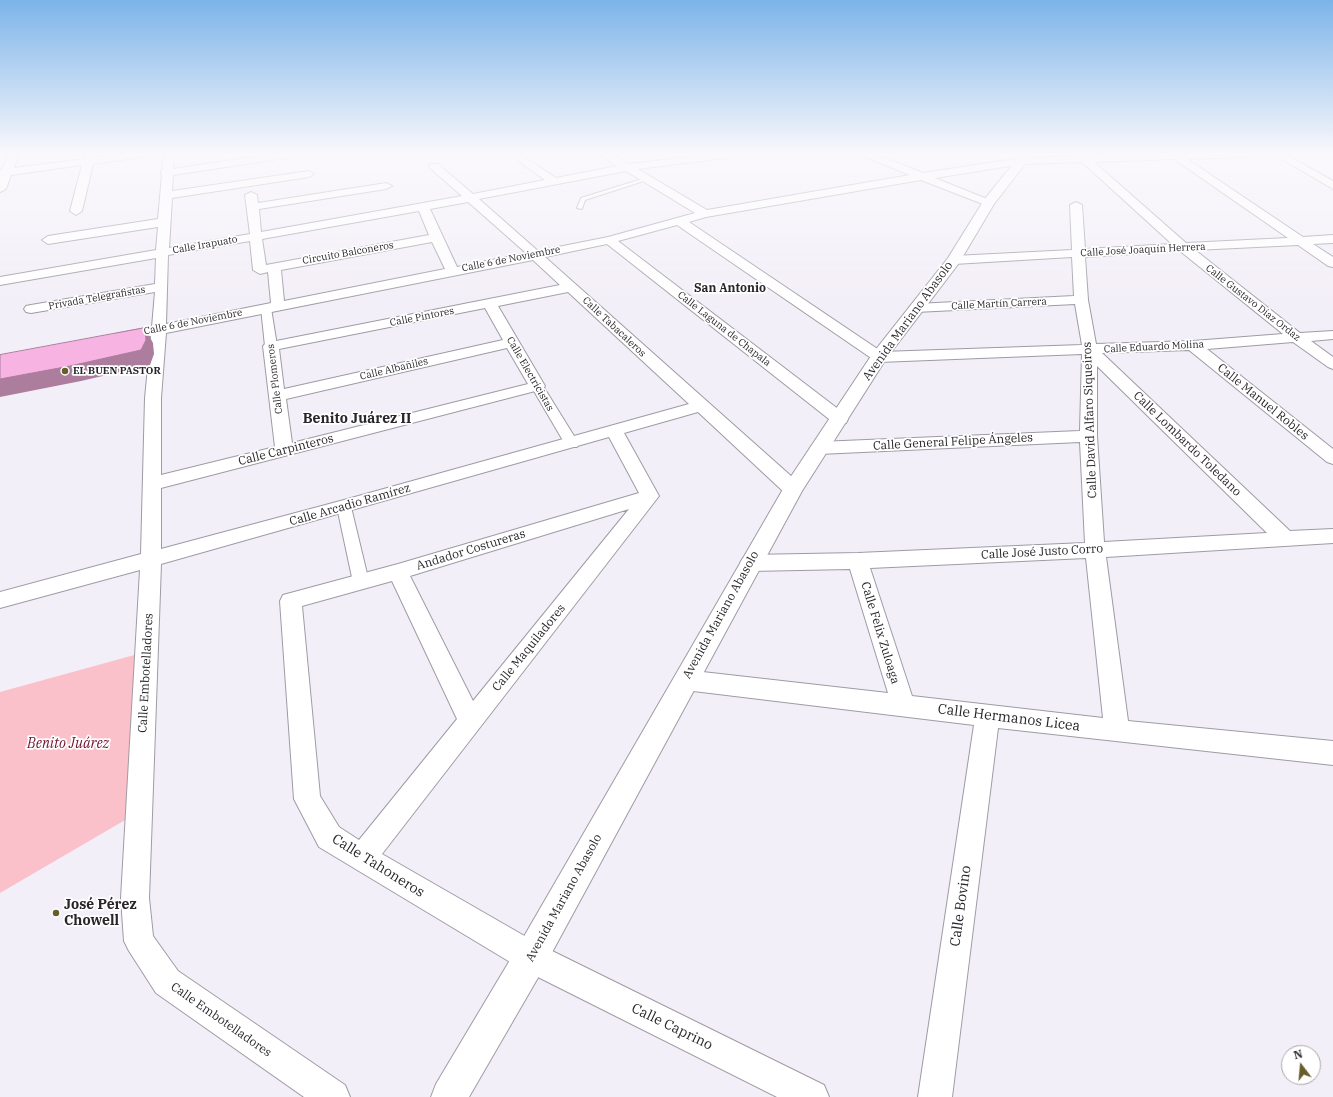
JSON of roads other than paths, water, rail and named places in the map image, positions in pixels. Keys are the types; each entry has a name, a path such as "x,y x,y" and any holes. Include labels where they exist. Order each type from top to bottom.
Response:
{"street":[{"path":"76,211 77,205"},
{"name":"Calle Embotelladores","path":"165,205 162,252 162,286 153,398 151,560 136,898 139,941 167,982 333,1097"},
{"path":"255,236 252,207 264,205"},
{"path":"395,205 398,211"},
{"name":"Calle Irapuato","path":"0,281 432,205"},
{"name":"Calle Tabacaleros","path":"480,205 537,255 700,406 793,489"},
{"path":"690,205 705,214"},
{"name":"Calle 6 de Noviembre","path":"105,340 537,255 609,240 705,214 755,205"},
{"name":"Avenida Mariano Abasolo","path":"448,1097 531,957 750,563 793,489 879,358 954,260 987,205"},
{"name":"Calle Gustavo Díaz Ordaz","path":"1136,205 1184,248 1297,338 1333,364"},
{"path":"1248,205 1333,263"},
{"name":"Calle David Alfaro Siqueiros","path":"1076,206 1081,300 1090,350 1088,436 1095,550 1117,731"},
{"path":"422,207 452,271"},
{"path":"679,221 879,358"},
{"path":"48,240 164,222"},
{"name":"Circuito Balconeros","path":"255,236 260,270 437,237"},
{"name":"Calle José Joaquín Herrera","path":"954,260 1333,239"},
{"name":"Calle Laguna de Chapala","path":"609,240 840,419"},
{"name":"Calle Plomeros","path":"274,267 271,346 284,450"},
{"name":"Privada Telegrafistas","path":"31,309 162,286"},
{"name":"Calle Pintores","path":"271,346 572,287"},
{"name":"Calle Martín Carrera","path":"916,308 1081,300"},
{"name":"Calle Electricistas","path":"490,304 572,444"},
{"name":"Calle Eduardo Molina","path":"879,358 1193,345 1333,335"},
{"name":"Calle Albañiles","path":"277,396 512,342"},
{"name":"Calle Manuel Robles","path":"1193,345 1333,458"},
{"name":"Calle Lombardo Toledano","path":"1090,350 1285,538"},
{"name":"Calle Carpinteros","path":"152,484 537,386"},
{"name":"Calle Arcadio Ramírez","path":"0,600 572,444 700,406"},
{"path":"614,431 650,496"},
{"name":"Calle General Felipe Ángeles","path":"819,448 1088,436"},
{"name":"Andador Costureras","path":"291,601 398,572 650,496"},
{"name":"Calle Maquiladores","path":"362,858 470,720 650,496"},
{"path":"344,507 361,582"},
{"name":"Calle José Justo Corro","path":"750,563 858,561 1095,550 1333,536"},
{"name":"Calle Felix Zuloaga","path":"858,561 903,705"},
{"path":"398,572 470,720"},
{"name":"Calle Tahoneros","path":"291,601 307,799 329,837 362,858 531,957"},
{"name":"Calle Hermanos Licea","path":"685,680 1117,731 1333,753"},
{"name":"Calle Bovino","path":"935,1097 987,716"},
{"name":"Calle Caprino","path":"531,957 812,1097"}],"place":[{"name":"EL BUEN PASTOR","path":"65,371"},
{"name":"José Pérez Chowell","path":"56,913"}],"district":[{"name":"San Antonio","path":"730,289"},
{"name":"Benito Juárez II","path":"357,419"}],"park label":[{"name":"Benito Juárez","path":"68,744"}]}
